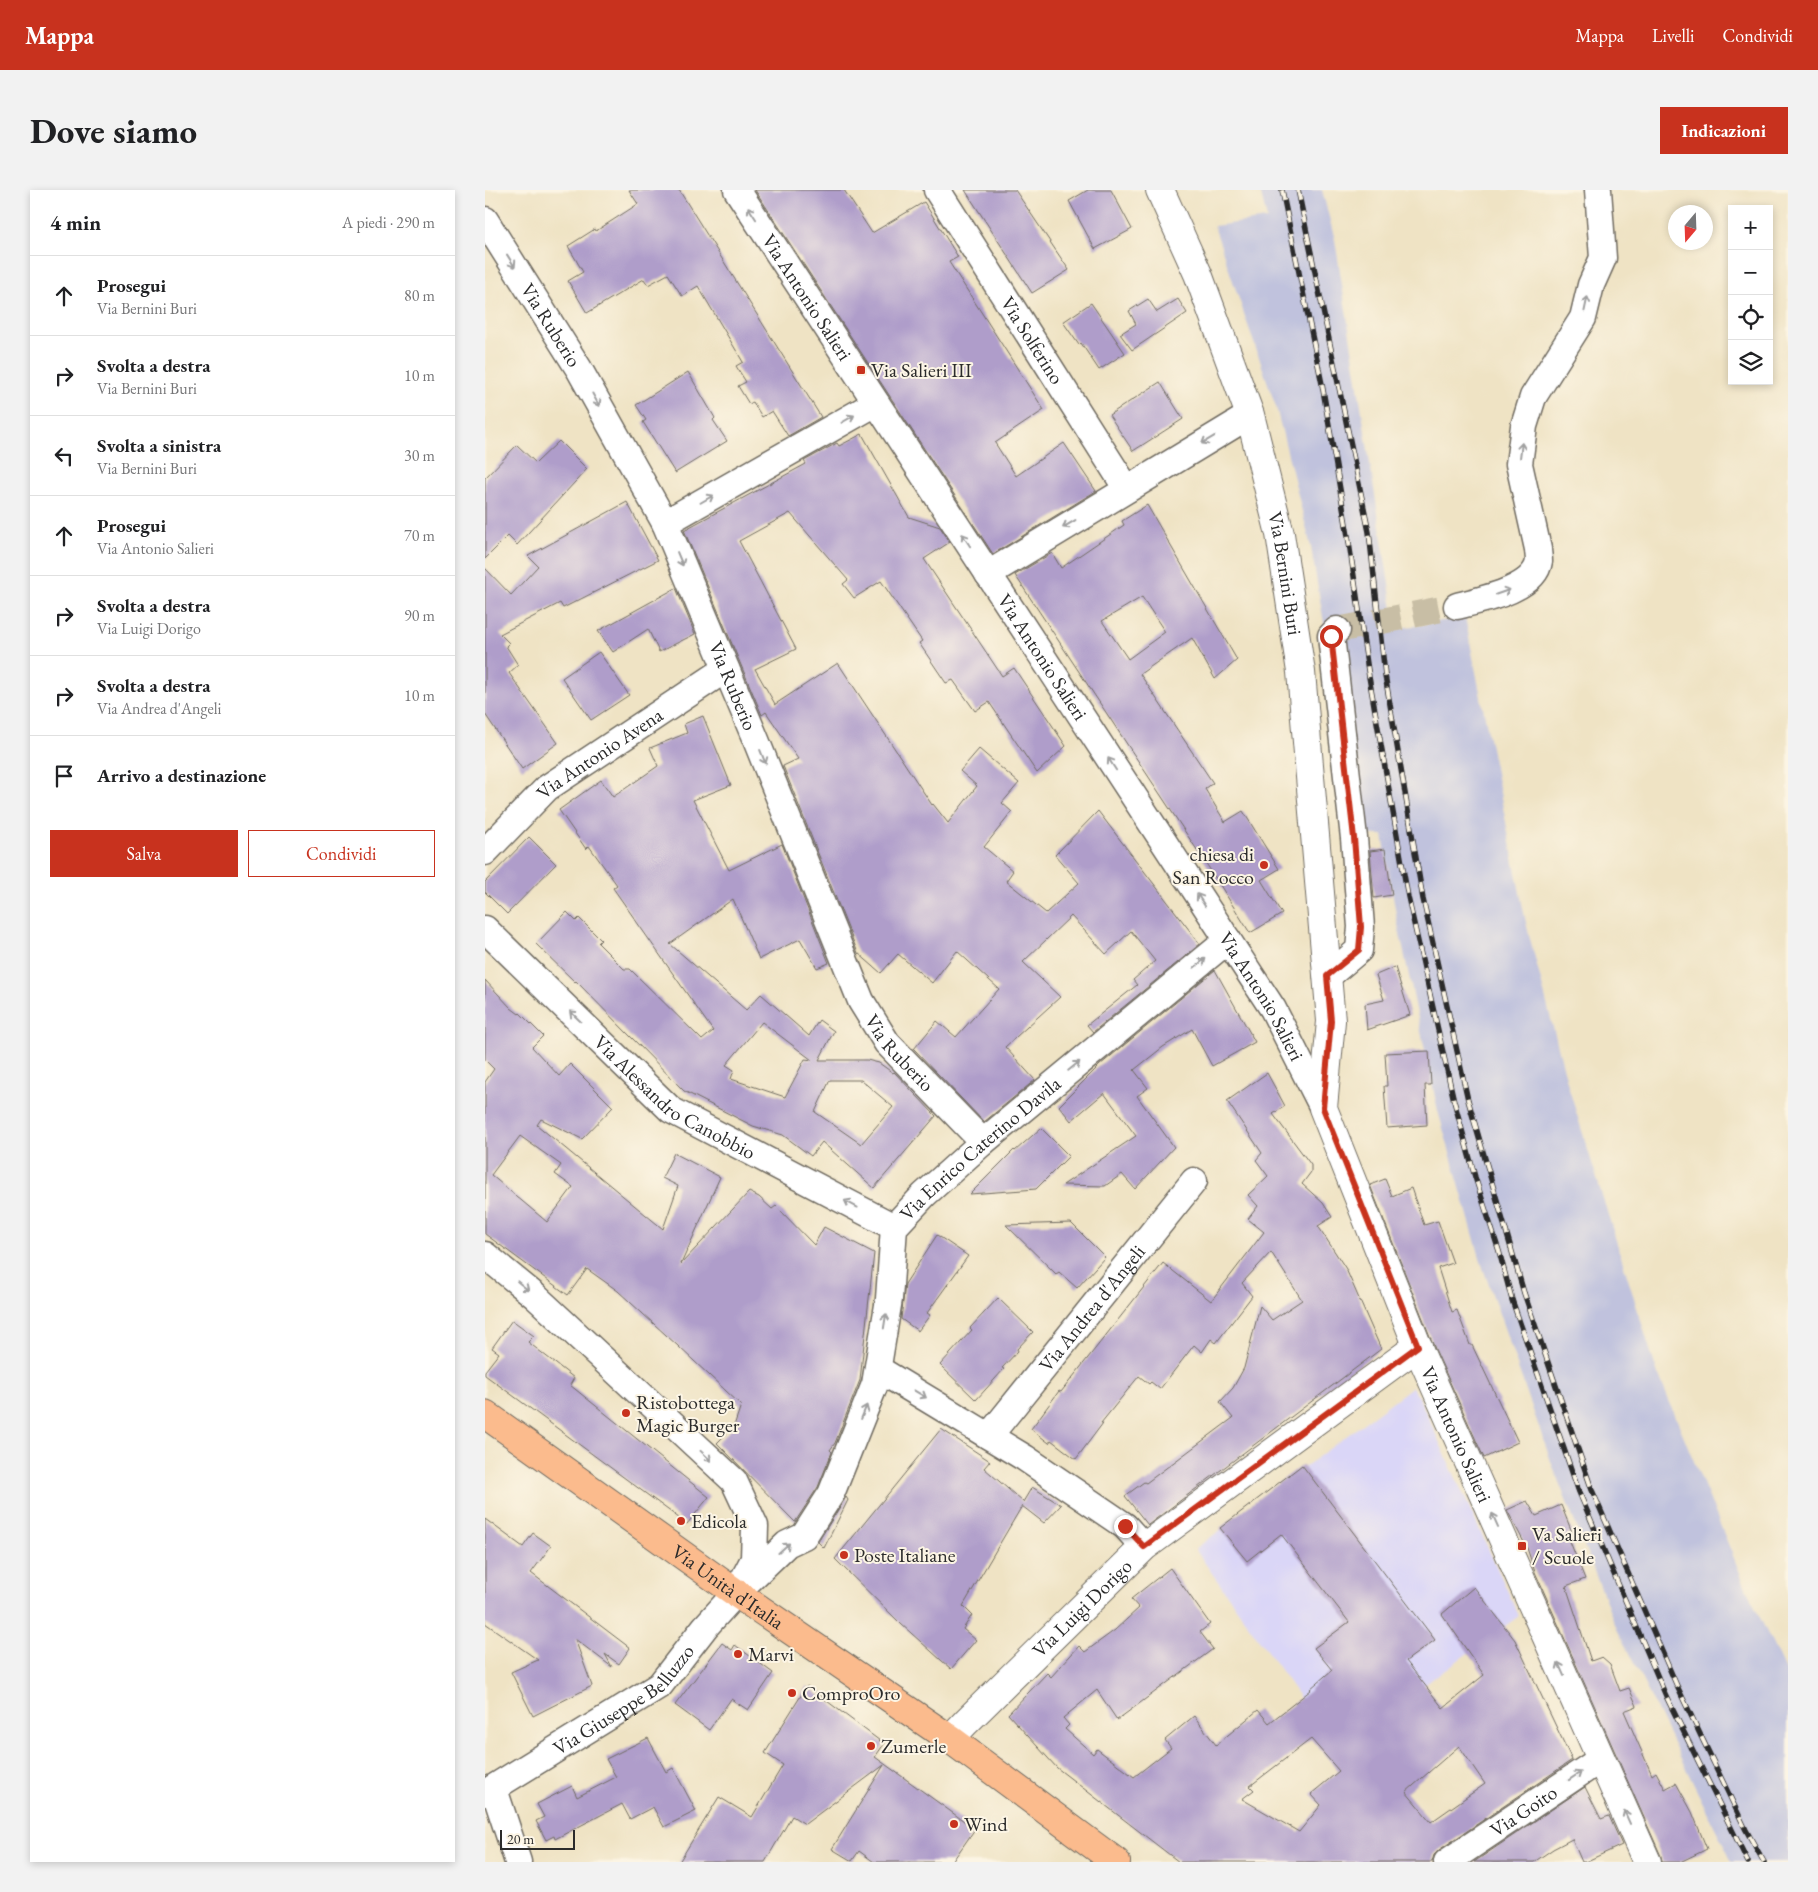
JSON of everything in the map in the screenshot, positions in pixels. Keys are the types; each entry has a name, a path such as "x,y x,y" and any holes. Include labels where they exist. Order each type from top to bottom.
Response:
{"main road":[{"name":"Via Unità d'Italia","path":"485,1414 736,1593 950,1739 1116,1862"}],"street":[{"name":"Via Antonio Salieri","path":"737,190 1273,1009 1323,1108 1418,1346 1647,1862"},
{"name":"Via Solferino","path":"937,190 1127,489"},
{"name":"Via Bernini Buri","path":"1160,190 1198,274 1250,415 1280,534 1301,672 1331,1021 1323,1108"},
{"path":"1457,606 1509,591 1530,578 1539,562 1538,549 1519,464 1524,426 1533,397 1583,318 1591,285 1603,258 1598,190"},
{"name":"Via Ruberio","path":"485,220 579,369 665,523 861,1001 887,1043 983,1142"},
{"path":"665,523 877,403"},
{"path":"988,574 1250,415"},
{"name":"Via Bernini Buri","path":"1327,976 1359,950 1361,927 1354,838 1331,636 1337,630"},
{"name":"Via Antonio Avena","path":"485,852 547,788 726,669"},
{"name":"Via Alessandro Canobbio","path":"485,929 671,1110 894,1227"},
{"name":"Via Enrico Caterino Davila","path":"736,1593 787,1544 804,1536 831,1494 875,1384 889,1299 894,1227 924,1195 983,1142 1228,940"},
{"name":"Via Andrea d'Angeli","path":"989,1436 1195,1181"},
{"path":"485,1255 535,1296 734,1481 755,1526 754,1559 736,1593"},
{"name":"Via Luigi Dorigo","path":"950,1739 972,1715 1144,1547 1418,1346"},
{"path":"878,1369 1025,1458 1125,1526 1144,1547"},
{"name":"Via Giuseppe Belluzzo","path":"518,1862 490,1791 660,1686 705,1627 736,1593"},
{"name":"Via Goito","path":"1447,1862 1601,1758"}],"shaded area":[{"path":"1260,190 1322,190 1335,240 1396,629 1465,617 1526,923 1569,1089 1656,1369 1747,1590 1788,1677 1788,1862 1732,1862 1617,1629 1553,1467 1483,1268 1438,1111 1397,920 1383,835 1343,834 1326,635 1311,547 1276,407 1214,226 1267,219"},
{"path":"1412,1387 1421,1402 1519,1616 1336,1749 1195,1549"}],"building":[{"path":"629,190 679,190 821,417 788,436 772,411 762,417 753,402 749,404 738,386 746,382 736,366 743,362 698,286 682,296 668,274 648,285 644,279 587,313 568,281 583,272 568,246 595,229 596,231 638,204"},
{"path":"755,190 844,190 872,233 924,202 958,257 949,262 1044,410 995,443 1016,476 1064,443 1096,491 993,554"},
{"path":"965,190 1015,190 1069,270 1032,293"},
{"path":"1088,190 1111,190 1132,229 1095,249 1069,201"},
{"path":"1148,299 1157,312 1178,299 1187,313 1132,350 1120,334 1136,324 1129,311"},
{"path":"1091,303 1125,353 1099,370 1081,343 1079,345 1063,322"},
{"path":"688,372 715,418 713,420 727,441 675,473 643,422 646,420 636,405"},
{"path":"1160,382 1183,419 1133,451 1109,415"},
{"path":"862,434 909,517 940,527 950,542 924,559 1002,676 1014,668 1066,746 1037,773 989,702 975,711 953,680 946,683 919,643 922,641 881,581 854,598 843,584 848,580 790,513 739,541 796,649 755,669 774,705 838,663 932,805 948,823 977,786 960,771 979,749 1019,783 1002,803 1012,812 984,847 1013,871 1006,881 1046,913 1079,883 1055,855 1098,811 1200,944 1093,1032 1087,1025 1137,985 1133,980 1155,961 1131,931 1106,954 1071,916 1023,962 1060,997 1005,1047 1035,1080 984,1122 914,1049 937,1021 956,1037 999,989 957,951 932,983 898,954 881,973 858,953 783,766 798,759 766,712 762,715 684,530 806,464 804,461 837,443 839,446"},
{"path":"559,441 587,469 517,545 508,536 485,559 485,478 517,445 536,463"},
{"path":"627,502 658,560 563,608 560,603 500,634 509,643 506,646 518,665 509,673 558,743 522,769 485,714 485,568 511,595 538,566 528,556"},
{"path":"1147,505 1237,660 1215,679 1192,638 1140,674 1213,783 1205,789 1225,822 1243,811 1279,869 1261,880 1282,914 1250,933 1015,575 1052,553 1061,568 1124,525 1122,521","holes":["1142,597 1165,632 1128,659 1102,621"]},
{"path":"676,588 695,634 659,652 648,629 613,652 598,631"},
{"path":"599,652 629,695 591,720 562,678"},
{"path":"703,716 731,785 693,800 729,870 782,844 829,963 817,968 800,939 759,959 733,899 670,944 746,1010 761,994 809,1036 819,1020 834,1031 819,1060 867,1060 879,1063 894,1072 936,1116 874,1188 822,1142 811,1156 783,1135 753,1126 684,1091 576,981 536,944 567,912 576,921 579,918 601,940 598,943 624,969 630,969 702,1040 713,1031 613,888 617,885 589,846 586,849 559,810 601,780 613,797 658,766 650,748 687,733 684,724","holes":["762,1022 812,1060 805,1059 785,1097 731,1079 734,1070 726,1065","830,1080 861,1080 893,1107 861,1144 815,1112"]},
{"path":"529,837 556,864 507,914 485,892 485,882"},
{"path":"1385,849 1392,895 1374,898 1370,851"},
{"path":"1395,967 1410,1015 1367,1030 1365,1004 1384,1000 1376,975"},
{"path":"1215,970 1255,1042 1212,1066 1192,1029 1163,1047 1134,1070 1148,1088 1137,1096 1174,1147 1135,1189 1122,1174 1105,1186 1063,1185 1136,1136 1104,1093 1071,1121 1059,1106 1100,1065"},
{"path":"485,980 511,1008 520,1013 543,1036 532,1047 559,1076 570,1064 613,1107 582,1139 541,1119 537,1125 663,1229 678,1186 662,1178 674,1153 720,1177 681,1264 749,1192 759,1197 772,1209 776,1206 814,1245 824,1227 874,1253 860,1380 835,1443 830,1450 832,1452 818,1487 795,1522 717,1443 734,1426 741,1405 678,1346 618,1291 587,1269 568,1295 485,1234 485,1082 494,1069 485,1060","holes":["520,1136 561,1165 555,1174 573,1187 547,1222 491,1175"]},
{"path":"1429,1051 1431,1085 1425,1085 1427,1125 1387,1128 1384,1086 1387,1086 1385,1053"},
{"path":"1267,1073 1285,1106 1273,1114 1311,1165 1311,1172 1302,1184 1323,1203 1332,1217 1318,1226 1346,1269 1381,1349 1148,1525 1125,1496 1144,1482 1146,1483 1233,1418 1220,1402 1233,1388 1244,1368 1260,1306 1272,1320 1302,1300 1271,1252 1242,1283 1252,1296 1216,1343 1211,1339 1202,1352 1194,1345 1160,1389 1151,1382 1149,1384 1139,1376 1101,1423 1103,1423 1076,1459 1051,1440 1049,1443 1031,1429 1059,1391 1061,1392 1163,1263 1211,1301 1264,1232 1248,1219 1258,1206 1248,1195 1268,1176 1256,1160 1262,1153 1227,1101"},
{"path":"1041,1128 1069,1156 1036,1189 970,1194 1014,1150"},
{"path":"1385,1179 1392,1196 1411,1188 1424,1225 1438,1221 1453,1263 1438,1268 1452,1312 1457,1310 1470,1345 1472,1345 1518,1442 1484,1458 1435,1349 1370,1185"},
{"path":"1071,1223 1105,1257 1077,1288 1059,1272 1056,1274 1006,1225"},
{"path":"937,1235 968,1256 927,1313 930,1315 918,1331 901,1319 905,1284"},
{"path":"998,1298 1033,1332 1002,1368 1004,1369 976,1400 940,1365 972,1330 970,1328"},
{"path":"512,1320 534,1336 528,1342 574,1378 570,1385 709,1497 687,1524 485,1375 485,1371 499,1353 492,1348"},
{"path":"941,1429 990,1461 984,1468 1023,1502 1032,1487 1061,1505 1044,1523 1022,1506 963,1606 972,1615 963,1629 976,1640 951,1669 901,1624 835,1559"},
{"path":"1302,1465 1435,1640 1406,1661 1443,1708 1484,1675 1442,1614 1474,1587 1515,1640 1572,1760 1439,1850 1434,1855 1432,1862 1179,1862 1057,1768 1008,1714 1047,1673 1051,1677 1079,1646 1085,1652 1115,1630 1139,1608 1131,1599 1170,1568 1210,1624 1200,1632 1213,1649 1117,1720 1097,1690 1063,1718 1069,1725 1065,1729 1093,1754 1097,1749 1134,1777 1171,1748 1165,1740 1194,1716 1216,1745 1258,1710 1269,1723 1311,1690 1332,1670 1314,1648 1349,1622 1281,1534 1247,1561 1220,1528","holes":["1311,1739 1339,1771 1311,1794 1321,1805 1299,1832 1242,1799 1254,1790 1250,1786","1459,1746 1485,1784 1431,1822 1406,1792"]},
{"path":"846,1497 848,1500 824,1548 818,1542"},
{"path":"1527,1501 1536,1516 1561,1505 1572,1532 1567,1534 1585,1579 1566,1586 1591,1661 1602,1657 1610,1664 1620,1691 1629,1688 1637,1706 1624,1711 1652,1775 1656,1772 1665,1789 1676,1783 1692,1812 1707,1849 1680,1862 1662,1862 1535,1572 1527,1548 1507,1510"},
{"path":"485,1519 523,1547 533,1533 551,1546 531,1573 630,1648 619,1664 605,1654 612,1667 575,1639 592,1686 533,1716 511,1672 538,1660 485,1623"},
{"path":"722,1643 732,1650 735,1645 773,1673 748,1710 731,1699 709,1730 675,1705"},
{"path":"807,1686 884,1744 875,1757 975,1829 952,1862 874,1862 859,1851 852,1861 832,1849 884,1765 805,1824 792,1816 765,1862 679,1862 719,1797 752,1817 783,1765 765,1753"},
{"path":"648,1738 666,1772 673,1768 696,1811 664,1827 653,1807 630,1819 622,1804 555,1839 554,1836 546,1840 536,1821 544,1817 537,1804 572,1786 577,1797 616,1777 606,1759"},
{"path":"1585,1787 1601,1819 1609,1816 1622,1845 1585,1862 1582,1862 1572,1839 1534,1862 1474,1862"}],"tunnel":[{"path":"1337,630 1457,606"}],"railway":[{"path":"1282,190 1322,384 1348,536 1369,677 1408,897 1454,1101 1475,1177 1499,1251 1512,1300 1579,1492 1666,1696 1748,1862"},
{"path":"1298,190 1369,532 1385,675 1423,899 1468,1100 1524,1293 1592,1490 1677,1686 1746,1830 1764,1862"}],"place":[{"name":"Via Salieri III","path":"861,370"},
{"name":"chiesa di San Rocco","path":"1264,865"},
{"name":"Ristobottega Magic Burger","path":"626,1413"},
{"name":"Edicola","path":"681,1521"},
{"name":"Va Salieri / Scuole","path":"1522,1546"},
{"name":"Poste Italiane","path":"844,1555"},
{"name":"Marvi","path":"738,1654"},
{"name":"ComproOro","path":"792,1693"},
{"name":"Zumerle","path":"871,1746"},
{"name":"Wind","path":"954,1824"}],"route":[{"path":"1125,1526 1144,1547 1418,1346 1323,1108 1331,1021 1327,976 1359,950 1361,927 1354,838 1331,636"}]}
